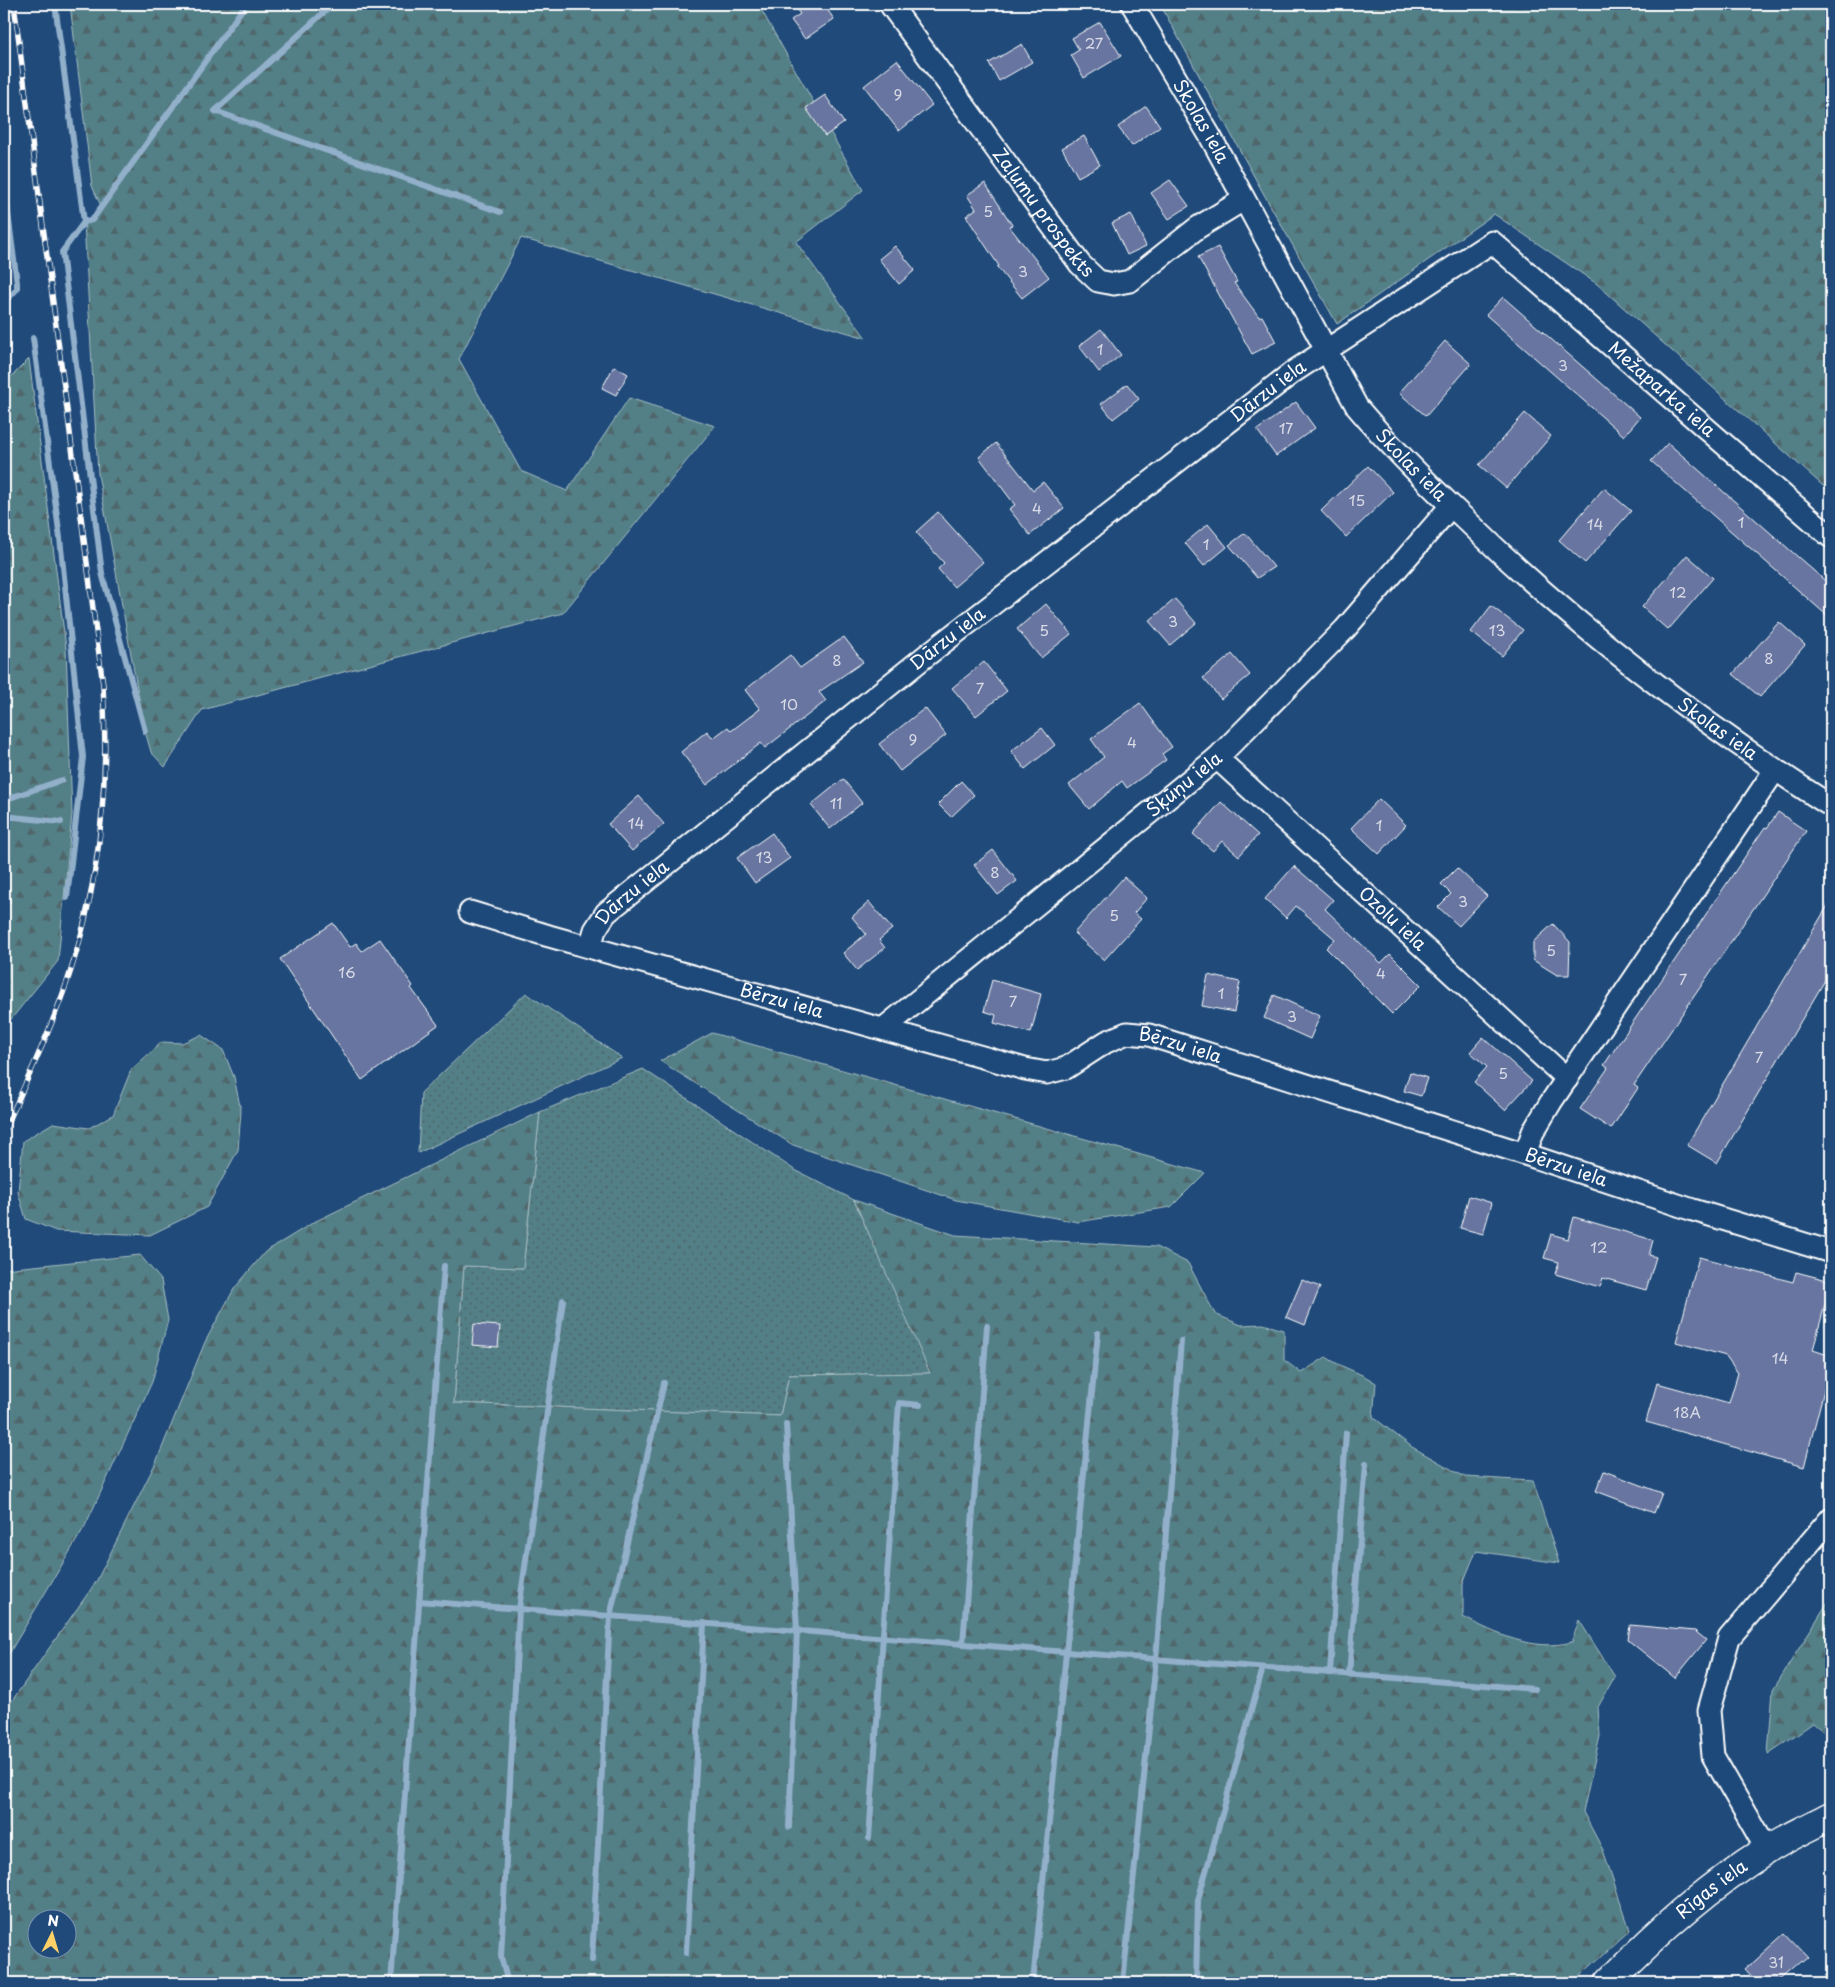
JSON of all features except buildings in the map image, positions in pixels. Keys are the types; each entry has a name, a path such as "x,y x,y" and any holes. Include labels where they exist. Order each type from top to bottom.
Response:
{"main road":[{"name":"Rīgas iela","path":"1608,1983 1698,1900 1767,1850 1831,1816"}],"street":[{"name":"Zaļumu prospekts","path":"890,4 1080,264 1098,281 1114,284 1130,281 1197,228 1243,200"},
{"name":"Skolas iela","path":"1132,4 1210,136 1243,200 1358,407 1388,444 1510,564 1591,634 1775,770 1831,806"},
{"name":"Dārzu iela","path":"590,947 595,930 606,913 927,655 1293,372 1492,242"},
{"name":"Mežaparka iela","path":"1492,242 1831,537"},
{"name":"Šķūņu iela","path":"883,1029 1217,758 1345,629 1451,506"},
{"name":"Ozolu iela","path":"1217,758 1567,1079"},
{"path":"1525,1154 1533,1132 1567,1079 1775,770"},
{"name":"Bērzu iela","path":"470,912 883,1029 1047,1073 1066,1068 1106,1042 1127,1033 1148,1035 1525,1154 1693,1210 1831,1252"},
{"path":"1767,1850 1713,1756 1709,1710 1729,1638 1831,1518"}],"green space":[{"path":"70,4 758,4 863,190 796,242 866,338 521,238 459,359 521,471 567,491 629,398 715,426 563,613 202,710 165,767 151,752 145,731 98,474 84,222 92,220 101,206 92,186"},
{"path":"1160,4 1831,4 1831,493 1597,284 1494,214 1337,324"},
{"path":"29,359 66,648 72,814 58,961 4,1028 4,384"},
{"path":"526,993 622,1058 418,1153 421,1093"},
{"path":"712,1033 1205,1173 1171,1207 1078,1222 956,1200 793,1145 660,1061"},
{"path":"201,1035 223,1050 234,1077 241,1111 238,1150 207,1207 150,1235 56,1231 26,1219 18,1192 23,1141 53,1123 89,1128 113,1115 131,1070 162,1042 182,1043"},
{"path":"643,1069 793,1169 854,1200 931,1373 789,1375 780,1416 454,1403 464,1266 523,1268 540,1112"},
{"path":"540,1112 523,1268 464,1266 454,1403 780,1416 789,1375 930,1373 854,1200 955,1235 1156,1247 1188,1263 1215,1314 1241,1325 1263,1324 1284,1330 1284,1360 1301,1373 1326,1357 1376,1383 1373,1417 1412,1447 1465,1477 1533,1481 1559,1563 1476,1551 1463,1583 1463,1617 1516,1640 1544,1645 1572,1642 1579,1620 1615,1677 1598,1707 1600,1736 1583,1812 1603,1850 1630,1930 1572,1983 4,1983 4,1712 96,1582 157,1460 205,1342 234,1289 265,1252 314,1222"},
{"path":"140,1255 161,1280 168,1320 152,1382 85,1526 4,1662 4,1269"},
{"path":"1831,1597 1831,1738 1813,1723 1768,1754 1773,1690"}],"waterway":[{"path":"55,4 84,222 62,252 102,573 145,731"},
{"path":"84,222 92,220 246,4"},
{"path":"333,4 215,111 500,212"},
{"path":"4,182 17,283 17,289 4,303"},
{"path":"33,338 60,538 83,757 67,898"},
{"path":"4,800 62,780"},
{"path":"4,816 61,822"},
{"path":"391,1983 444,1266"},
{"path":"508,1983 501,1957 519,1609 563,1300"},
{"path":"963,1644 987,1326"},
{"path":"1033,1982 1098,1333"},
{"path":"1123,1983 1156,1659 1181,1341"},
{"path":"592,1960 610,1616 664,1383"},
{"path":"869,1838 899,1403 920,1405"},
{"path":"786,1424 797,1631 789,1827"},
{"path":"1330,1673 1346,1433"},
{"path":"1349,1675 1366,1464"},
{"path":"419,1601 1535,1689"},
{"path":"686,1953 704,1623"},
{"path":"1196,1983 1198,1900 1263,1668"}],"railway":[{"path":"4,1132 56,1011 81,935 96,865 105,758 103,685 14,4"}]}
